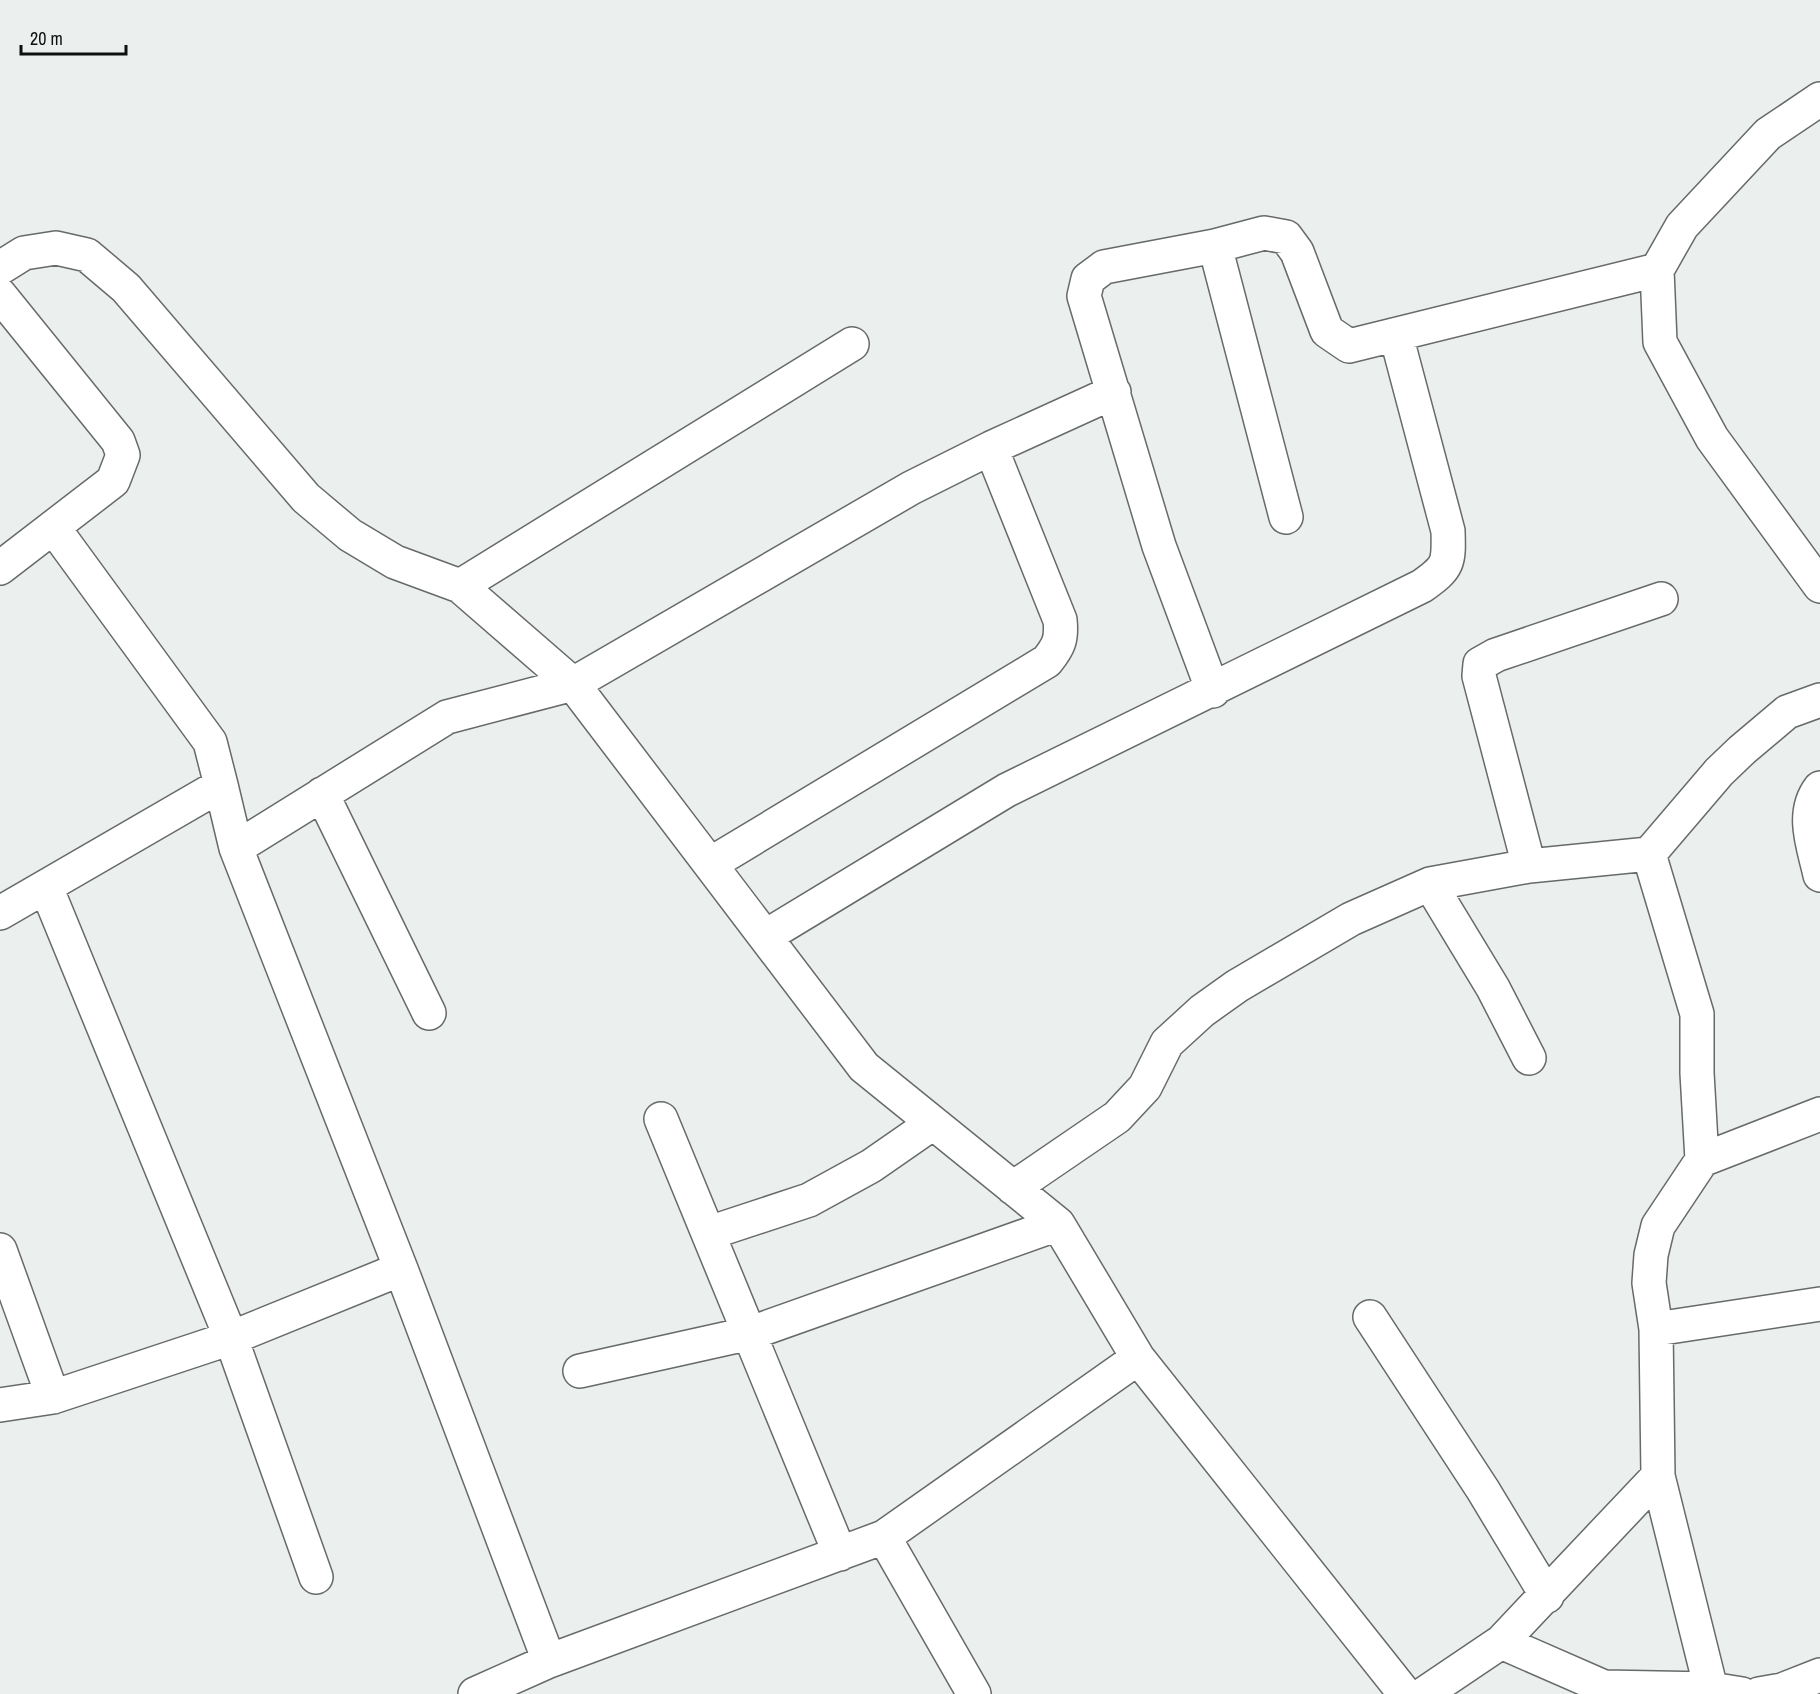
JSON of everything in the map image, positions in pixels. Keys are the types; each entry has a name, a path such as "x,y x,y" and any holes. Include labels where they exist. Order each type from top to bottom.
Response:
{"street":[{"path":"1820,99 1768,134 1682,226 1657,270 1660,342 1712,438 1820,586"},
{"path":"1213,691 1159,546 1084,296 1088,279 1104,267 1215,246 1264,233 1286,237 1297,252 1327,331 1349,346 1657,270"},
{"path":"1215,246 1286,517"},
{"path":"0,268 24,253 56,248 87,255 126,288 306,498 350,535 395,562 460,586 573,684 712,863 864,1067 1058,1224 1138,1358 1405,1694"},
{"path":"0,295 118,441 123,455 113,482 0,568"},
{"path":"766,936 1007,790 1213,691 1422,586 1448,563 1448,531 1396,335"},
{"path":"460,586 852,344"},
{"path":"236,848 447,717 573,684 911,488 991,448 1114,392"},
{"path":"712,863 1047,661 1056,650 1062,638 1060,620 991,448"},
{"path":"52,528 210,742 236,848 401,1269 549,1661"},
{"path":"1529,866 1479,676 1480,664 1496,654 1661,599"},
{"path":"1013,1188 1117,1118 1145,1087 1167,1043 1237,986 1351,919 1430,884 1529,866 1649,854 1719,772 1742,750 1787,712 1820,700"},
{"path":"0,913 221,785"},
{"path":"1820,788 1814,797 1808,822 1820,875"},
{"path":"322,794 429,1013"},
{"path":"1649,854 1696,1014 1702,1160"},
{"path":"1430,884 1493,987 1529,1058"},
{"path":"46,887 231,1338 316,1577"},
{"path":"1501,1642 1603,1690 1727,1691 1658,1476 1656,1329 1649,1283 1651,1255 1658,1226 1702,1160 1820,1114"},
{"path":"661,1119 840,1554"},
{"path":"709,1233 809,1200 871,1166 933,1123"},
{"path":"580,1371 751,1333 1058,1224"},
{"path":"0,1250 52,1397"},
{"path":"0,1405 52,1397 231,1338 401,1269"},
{"path":"1656,1329 1820,1304"},
{"path":"1370,1317 1483,1490 1547,1596"},
{"path":"480,1693 549,1661 884,1537 1138,1358"},
{"path":"1424,1694 1501,1642 1547,1596 1658,1476"},
{"path":"884,1537 974,1694"},
{"path":"1759,1694 1782,1690 1820,1675"}]}
